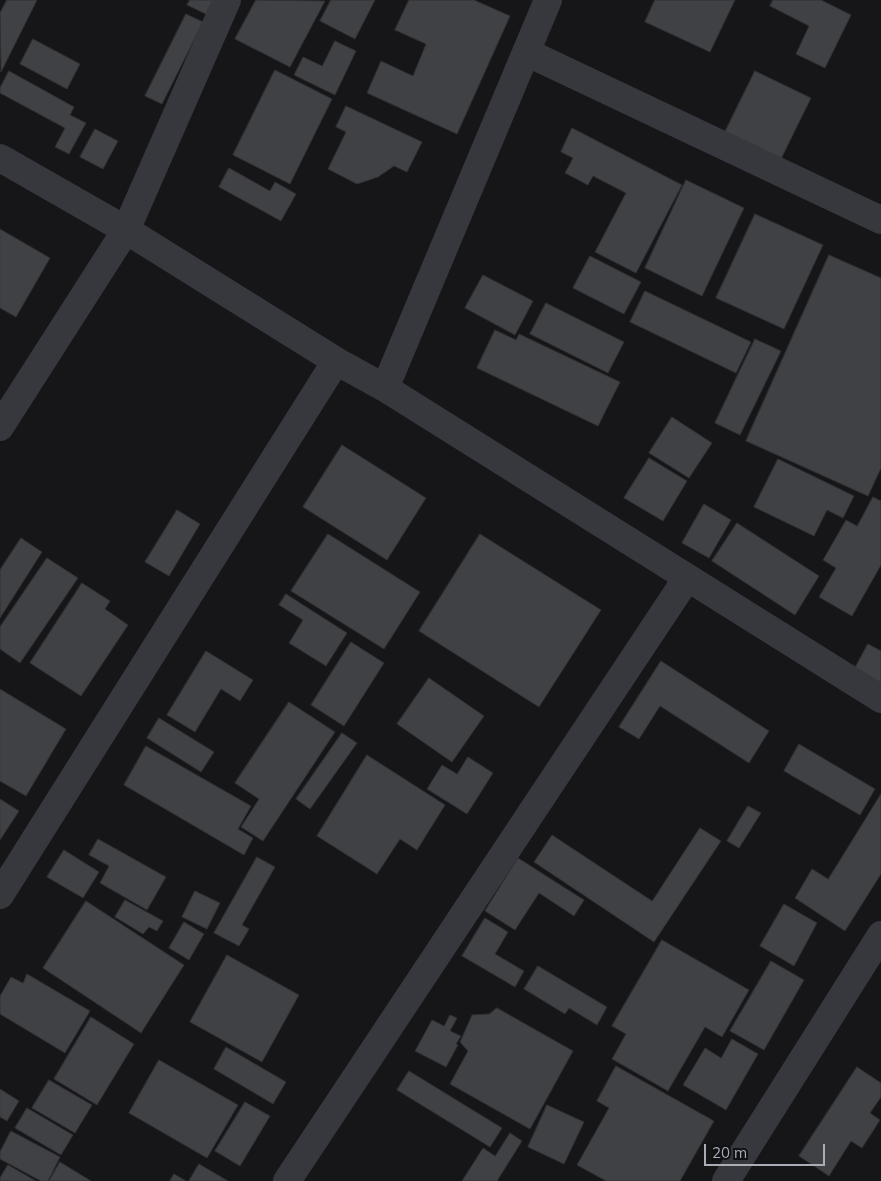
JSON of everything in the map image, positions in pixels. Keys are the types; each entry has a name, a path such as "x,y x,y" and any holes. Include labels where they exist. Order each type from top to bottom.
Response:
{"street":[{"path":"0,427 126,230 227,0"},
{"path":"385,388 548,0"},
{"path":"526,52 881,220"},
{"path":"0,158 126,230 336,360 385,388 881,699"},
{"path":"0,895 336,360"},
{"path":"287,1181 687,578"},
{"path":"726,1181 881,935"}],"building":[{"path":"7,0 37,0 1,72 0,13"},
{"path":"190,0 213,0 206,14 187,5"},
{"path":"256,0 325,1 290,67 235,39"},
{"path":"331,0 375,0 355,39 320,21"},
{"path":"409,0 474,0 510,16 457,134 367,93 381,61 413,76 426,44 395,30"},
{"path":"655,0 735,0 710,52 645,22"},
{"path":"773,0 821,0 851,15 825,68 796,54 809,26 770,6"},
{"path":"186,14 203,22 162,104 145,96"},
{"path":"33,39 80,64 67,89 20,64"},
{"path":"335,41 356,51 335,95 294,75 303,57 322,66"},
{"path":"275,70 332,99 290,184 233,155"},
{"path":"9,71 74,107 70,115 86,123 69,154 55,147 65,128 0,93 0,88"},
{"path":"755,71 811,98 777,167 721,140"},
{"path":"346,106 422,142 407,172 394,166 378,177 357,184 328,169 346,132 336,127"},
{"path":"572,128 682,185 636,273 595,252 626,193 593,176 588,185 565,173 573,158 561,152"},
{"path":"95,129 118,141 103,169 80,157"},
{"path":"229,168 270,191 275,182 296,194 281,221 219,187"},
{"path":"686,180 744,208 702,296 645,268"},
{"path":"755,214 823,245 784,329 716,298"},
{"path":"0,229 50,258 16,317 0,308"},
{"path":"829,255 881,278 881,468 868,496 746,441"},
{"path":"590,256 641,282 624,314 573,288"},
{"path":"483,275 533,301 515,335 465,308"},
{"path":"645,291 751,342 736,373 630,322"},
{"path":"546,303 624,342 608,373 530,334"},
{"path":"495,330 516,340 519,334 620,382 598,426 477,368"},
{"path":"755,339 781,351 740,435 715,423"},
{"path":"672,417 712,443 689,478 649,453"},
{"path":"342,445 426,498 387,560 303,507"},
{"path":"649,458 687,481 663,521 624,498"},
{"path":"778,459 854,496 843,518 827,510 814,536 754,507"},
{"path":"873,497 881,501 881,565 852,616 819,597 836,568 823,560 846,520 857,526"},
{"path":"704,504 731,520 709,558 682,543"},
{"path":"177,510 200,524 169,576 145,562"},
{"path":"737,523 819,576 795,615 712,561"},
{"path":"328,534 420,592 384,649 291,591"},
{"path":"480,534 601,610 539,707 419,631"},
{"path":"21,538 42,552 0,618 0,570"},
{"path":"47,558 78,578 20,663 0,649 0,627"},
{"path":"82,583 110,601 105,609 128,625 81,696 30,663"},
{"path":"286,594 347,633 326,666 289,643 303,620 279,605"},
{"path":"351,642 384,663 344,726 311,705"},
{"path":"868,644 881,651 881,683 855,668"},
{"path":"206,651 253,680 240,701 221,689 195,732 167,715"},
{"path":"661,661 769,731 749,763 660,706 639,739 619,727"},
{"path":"429,678 484,716 452,762 397,724"},
{"path":"0,689 66,729 26,796 0,781"},
{"path":"289,702 335,732 263,841 241,827 259,799 235,783"},
{"path":"159,718 214,752 201,772 147,738"},
{"path":"342,733 357,743 310,809 296,799"},
{"path":"799,744 875,789 860,815 784,771"},
{"path":"146,746 251,806 238,829 253,838 244,855 124,785"},
{"path":"367,755 445,805 417,850 400,839 377,874 317,836"},
{"path":"468,757 493,773 467,814 427,789 442,765 457,774"},
{"path":"881,794 881,874 845,931 795,898 812,869 828,879"},
{"path":"0,799 19,811 0,840"},
{"path":"748,806 761,813 739,848 727,841"},
{"path":"700,828 721,841 654,942 534,862 552,835 652,901"},
{"path":"98,839 166,877 147,910 100,883 109,866 89,855"},
{"path":"64,850 99,872 83,898 47,877"},
{"path":"257,857 275,867 242,925 249,929 239,946 214,933"},
{"path":"518,858 584,900 574,916 539,893 515,930 485,911"},
{"path":"195,891 220,903 207,929 182,917"},
{"path":"125,900 163,921 157,931 149,927 143,934 115,917"},
{"path":"86,901 184,965 141,1033 43,968"},
{"path":"784,904 817,923 794,966 760,946"},
{"path":"485,918 508,932 495,954 524,971 515,987 462,956"},
{"path":"184,922 204,934 189,960 169,948"},
{"path":"662,940 749,990 722,1037 705,1027 668,1091 612,1059 626,1034 612,1026"},
{"path":"227,955 299,995 262,1062 190,1022"},
{"path":"771,961 804,980 764,1050 730,1031"},
{"path":"538,966 607,1007 597,1025 569,1008 565,1014 524,989"},
{"path":"27,974 90,1011 65,1053 0,1014 0,996 11,977 23,983"},
{"path":"497,1008 573,1051 530,1129 450,1084 468,1051 460,1042 472,1015 489,1014"},
{"path":"450,1015 457,1018 450,1031 461,1036 446,1067 415,1051 432,1020 444,1026"},
{"path":"91,1017 134,1044 97,1105 54,1079"},
{"path":"732,1039 758,1054 726,1110 683,1085 705,1048 721,1058"},
{"path":"226,1047 286,1082 273,1104 214,1069"},
{"path":"159,1060 238,1105 207,1158 129,1113"},
{"path":"616,1066 714,1121 680,1181 606,1181 577,1165 609,1108 597,1101"},
{"path":"857,1067 881,1083 881,1097 870,1113 880,1120 862,1148 851,1141 829,1176 799,1156"},
{"path":"409,1071 502,1128 490,1147 397,1090"},
{"path":"49,1080 92,1105 75,1133 32,1108"},
{"path":"0,1089 19,1101 7,1121 0,1117"},
{"path":"245,1102 270,1116 240,1166 215,1151"},
{"path":"547,1105 584,1122 564,1164 528,1147"},
{"path":"27,1108 73,1135 61,1155 15,1128"},
{"path":"11,1131 60,1157 48,1181 41,1181 0,1159 0,1152"},
{"path":"510,1133 522,1141 497,1181 462,1181 483,1148 495,1156"},
{"path":"60,1162 91,1181 49,1181"},
{"path":"199,1164 228,1181 189,1181"},
{"path":"8,1165 36,1181 0,1181"},
{"path":"174,1174 186,1181 170,1181"}]}
